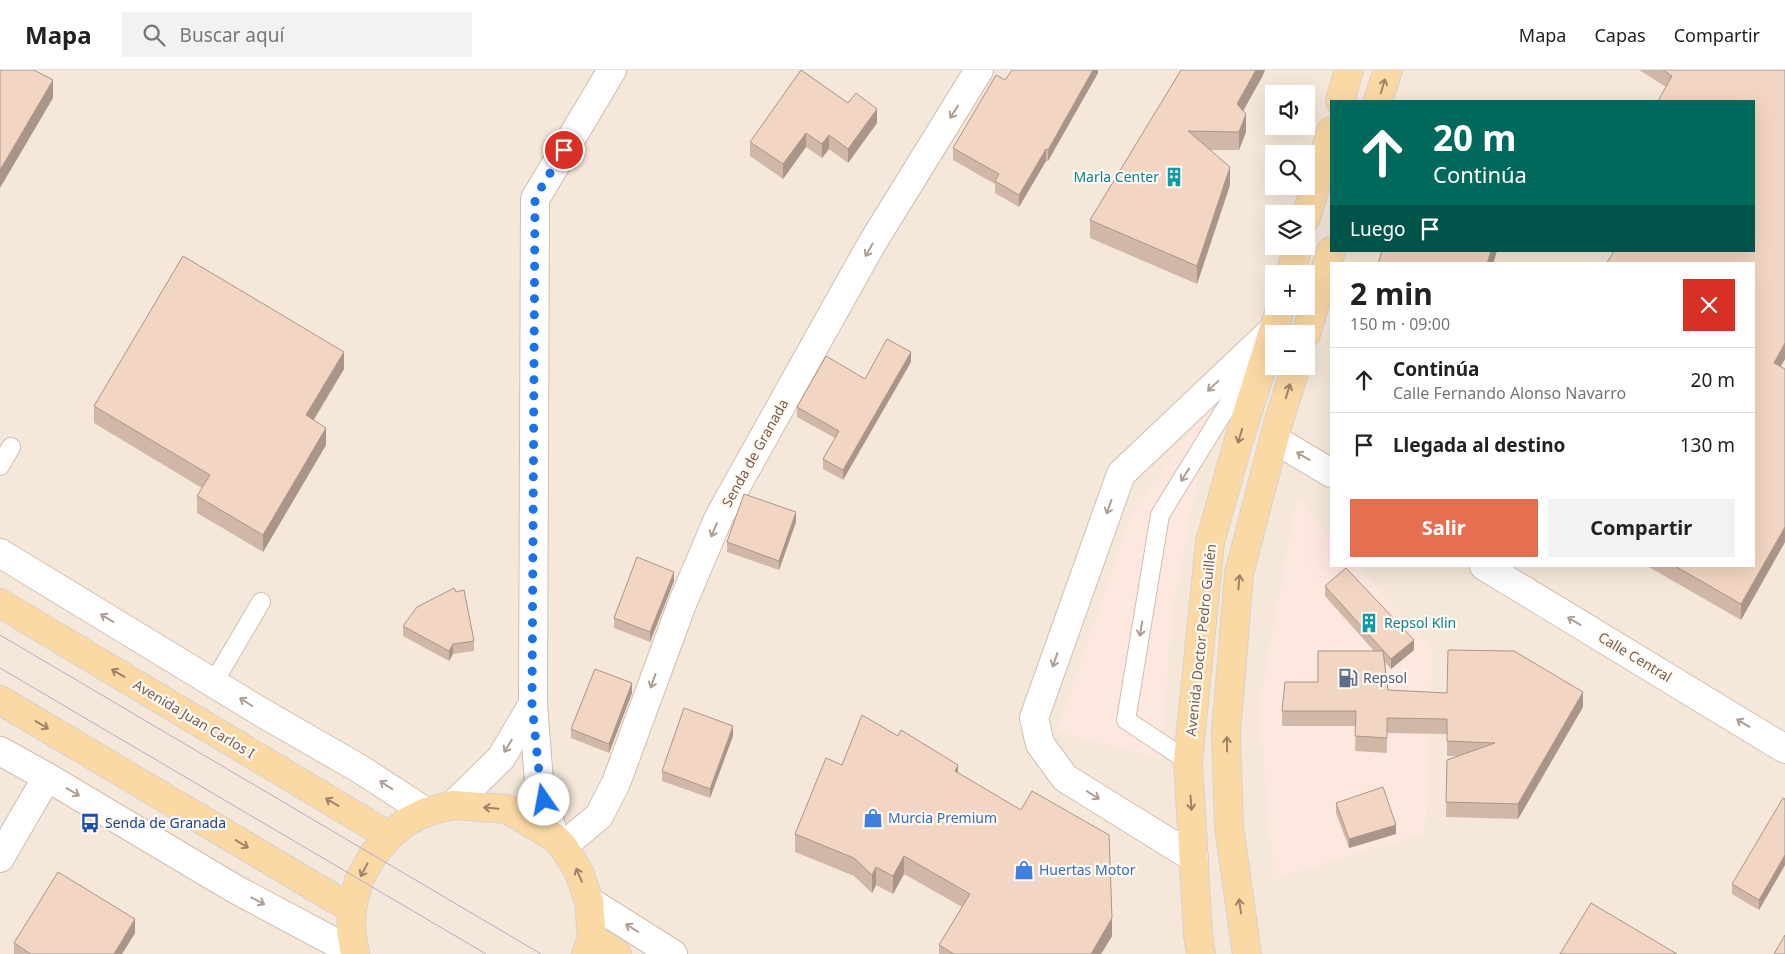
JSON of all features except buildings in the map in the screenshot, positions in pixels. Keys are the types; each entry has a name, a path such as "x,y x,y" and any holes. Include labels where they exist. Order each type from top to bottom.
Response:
{"main road":[{"path":"1340,100 1349,70"},
{"path":"1378,100 1388,70"},
{"path":"1310,205 1330,134"},
{"path":"1309,325 1331,252"},
{"name":"Avenida Doctor Pedro Guillén","path":"1201,954 1188,761 1210,542 1238,442 1278,318"},
{"path":"1247,954 1229,827 1226,732 1239,574 1274,439 1293,375"},
{"name":"Avenida Juan Carlos I","path":"0,603 388,836"},
{"path":"0,700 352,909"},
{"path":"355,954 351,931 352,909 359,880 372,855 388,836 406,822 426,812 453,805 507,809 558,842 579,872 589,901 589,947 617,954"}],"street":[{"path":"558,842 540,782 532,704 535,198 612,70"},
{"name":"Senda de Granada","path":"558,842 599,816 616,783 682,604 719,517 871,246 979,70"},
{"path":"1194,858 1065,778 1040,744 1034,718 1120,474 1278,318"},
{"path":"1274,439 1330,472"},
{"path":"0,553 360,769 426,812"},
{"name":"Calle Central","path":"1486,567 1785,749"},
{"path":"453,805 501,758 532,704"},
{"path":"0,751 235,889 355,954"},
{"path":"0,858 47,777"},
{"path":"589,901 673,954"}],"lane":[{"path":"1188,761 1126,720 1160,515 1278,318"},
{"path":"0,466 11,446"},
{"path":"214,682 261,602"}],"shaded area":[{"path":"0,70 1785,70 1785,954 0,954"},
{"path":"1212,403 1172,612 1161,758 1057,732 1130,517"},
{"name":"Repsol","path":"1297,498 1330,536 1330,567 1359,567 1433,650 1425,833 1274,879 1259,706"}],"tram line":[{"path":"0,635 541,954"},
{"path":"0,668 486,954"}],"place":[{"name":"Marla Center","path":"1174,177"},
{"name":"Repsol Klin","path":"1369,623"},
{"name":"Repsol","path":"1348,678"},
{"name":"Murcia Premium","path":"873,818"},
{"name":"Senda de Granada","path":"90,823"},
{"name":"Huertas Motor","path":"1024,870"}],"route":[{"path":"544,800 540,782 532,704 535,198 564,150"}]}
